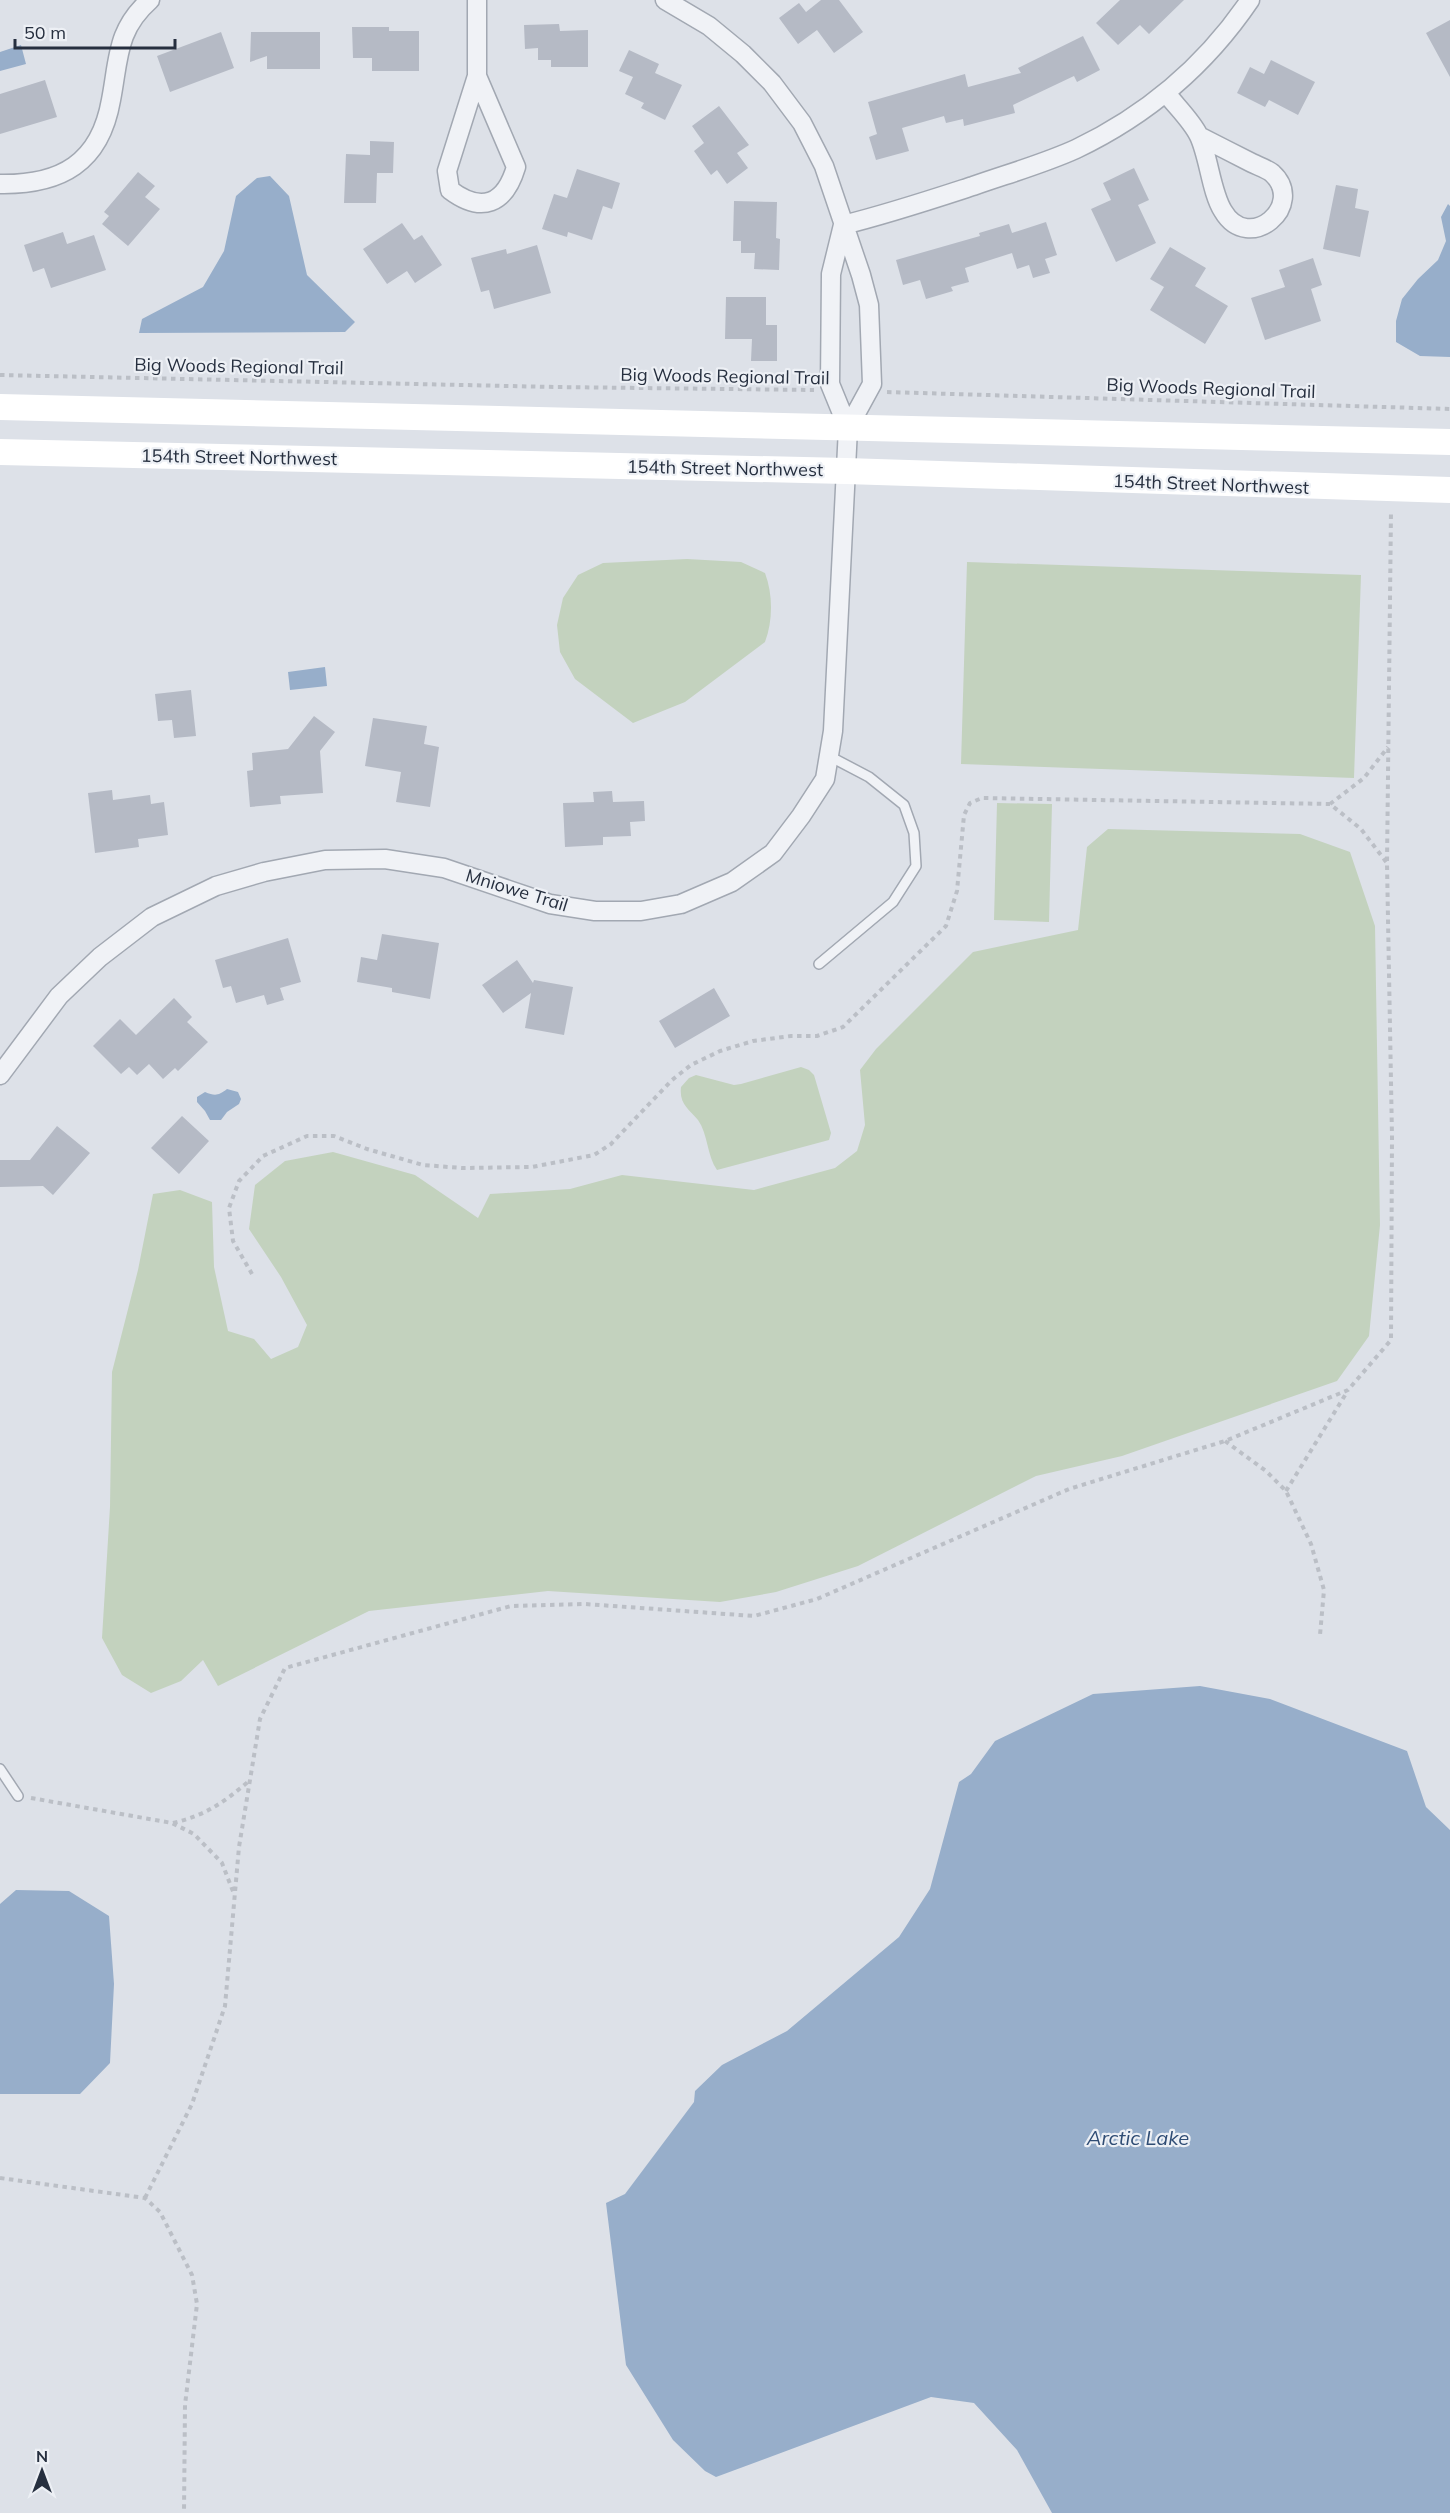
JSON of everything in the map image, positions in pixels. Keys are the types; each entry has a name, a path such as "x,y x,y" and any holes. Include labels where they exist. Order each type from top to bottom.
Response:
{"street":[{"path":"0,184 52,180 79,164 101,135 111,101 121,38 137,11 150,0"},
{"path":"477,0 477,76 447,171 450,190 464,201 485,204 501,197 511,183 516,167 477,76"},
{"path":"665,0 717,33 743,54 772,83 808,134 824,166 869,305 872,384 848,428"},
{"path":"843,225 896,212 1075,149 1114,128 1166,93 1199,64 1238,18 1250,0"},
{"path":"1166,93 1199,136 1222,211 1233,222 1247,228 1263,227 1275,218 1282,204 1282,189 1273,173 1199,136"},
{"path":"843,225 831,274 830,384 848,428"},
{"path":"0,407 1450,442"},
{"name":"Mniowe Trail","path":"0,1075 59,996 100,957 153,917 216,886 264,872 324,860 385,859 444,868 550,904 584,910 641,910 681,904 732,882 773,853 825,779 833,731 848,428"},
{"name":"154th Street Northwest","path":"0,452 846,471 1285,487 1450,490"}],"lane":[{"path":"819,964 893,902 916,866 914,833 903,805 869,777 829,756"},
{"path":"0,1769 18,1796"}],"path":[{"name":"Big Woods Regional Trail","path":"0,375 543,387 832,390"},
{"name":"Big Woods Regional Trail","path":"868,391 1450,409"},
{"path":"1286,1491 1348,1390 1391,1340 1392,1137 1387,864 1391,508"},
{"path":"1330,804 1364,778 1388,747"},
{"path":"252,1274 233,1241 229,1208 239,1181 263,1156 307,1136 334,1136 423,1165 462,1168 532,1167 594,1155 611,1144 672,1080 692,1065 720,1051 753,1041 817,1036 843,1028 946,926 957,891 964,815 970,803 982,798 1330,804 1361,829 1387,864"},
{"path":"145,2198 192,2104 225,2006 239,1847 260,1719 285,1668 511,1606 585,1604 754,1616 817,1599 1070,1489 1225,1441 1348,1390"},
{"path":"1225,1441 1266,1471 1286,1491 1311,1544 1324,1590 1320,1635"},
{"path":"172,1823 195,1817 221,1804 250,1780"},
{"path":"18,1796 172,1823 194,1834 222,1863 235,1895"},
{"path":"0,2178 145,2198 160,2212 192,2275 196,2304 185,2405 184,2513"}],"green space":[{"path":"687,559 741,562 765,573 770,590 771,608 770,625 765,642 685,702 633,723 575,679 560,652 557,625 563,598 578,575 603,563"},
{"path":"967,562 1361,575 1354,778 961,764"},
{"path":"997,803 1052,804 1049,922 994,920"},
{"path":"1108,829 1300,834 1350,852 1375,926 1380,1225 1369,1336 1337,1381 1122,1456 1036,1476 858,1566 776,1592 720,1602 548,1591 369,1611 218,1686 203,1660 181,1681 151,1693 122,1675 102,1638 110,1507 112,1372 138,1270 153,1194 180,1190 212,1202 214,1267 228,1331 254,1339 271,1359 298,1347 307,1325 281,1277 249,1229 255,1185 285,1161 333,1152 415,1175 478,1218 490,1194 570,1189 622,1175 754,1190 835,1168 857,1151 865,1125 860,1070 876,1049 973,952 1078,930 1087,847"},
{"path":"801,1067 814,1075 831,1133 829,1140 717,1170 698,1120 683,1102 681,1087 689,1078 696,1075 734,1085"}],"water":[{"path":"21,45 26,64 0,71 0,52"},
{"path":"270,176 289,196 307,275 355,322 345,332 139,333 142,319 203,287 224,251 236,196 257,178"},
{"path":"1448,204 1450,206 1450,357 1420,356 1396,342 1396,321 1402,299 1418,279 1438,260 1446,241 1441,217"},
{"path":"325,667 327,686 290,690 288,672"},
{"path":"227,1089 238,1092 241,1099 239,1104 227,1112 221,1120 210,1120 197,1102 197,1097 205,1092 219,1094"},
{"name":"Arctic Lake","path":"1200,1686 1270,1699 1407,1751 1426,1807 1450,1830 1450,2513 1052,2513 1017,2450 974,2403 931,2397 716,2477 705,2471 673,2440 626,2365 606,2203 625,2194 694,2102 695,2091 722,2065 787,2031 899,1937 930,1889 959,1782 971,1774 995,1741 1093,1694"},
{"path":"16,1890 69,1891 109,1916 114,1984 110,2063 80,2094 0,2094 0,1904"}],"building":[{"path":"821,0 839,0 863,32 834,53 817,30 798,44 779,18 799,3 806,12"},
{"path":"1120,0 1184,0 1149,34 1140,25 1118,45 1096,23"},
{"path":"1450,20 1450,77 1426,33"},
{"path":"559,24 560,31 588,30 588,67 551,67 551,60 538,60 538,48 525,49 524,25"},
{"path":"352,27 389,27 389,31 419,31 419,71 372,71 372,58 353,58"},
{"path":"221,32 234,68 170,92 157,56"},
{"path":"251,32 320,32 320,69 267,69 267,56 250,62"},
{"path":"1083,36 1100,70 1077,82 1074,76 1013,105 1015,113 964,126 963,119 946,123 944,116 902,128 909,151 876,160 869,137 877,134 868,102 965,74 968,87 1021,73 1018,68"},
{"path":"629,50 659,64 655,73 682,85 665,120 641,108 644,103 625,94 633,77 619,71"},
{"path":"1271,60 1315,82 1298,115 1269,100 1265,107 1237,93 1250,67 1264,74"},
{"path":"45,80 57,117 0,134 0,94"},
{"path":"719,106 749,145 737,153 748,168 727,184 717,170 711,175 694,151 704,143 692,126"},
{"path":"370,141 394,142 393,173 377,173 376,203 344,203 346,154 370,155"},
{"path":"1134,168 1149,200 1138,205 1156,243 1116,262 1091,209 1111,200 1103,183"},
{"path":"577,169 620,183 612,209 603,206 592,240 568,232 567,237 542,229 554,194 567,198"},
{"path":"138,172 155,186 145,197 160,209 128,246 102,224 109,216 104,212"},
{"path":"1336,185 1358,189 1355,208 1369,211 1360,257 1323,249"},
{"path":"734,201 777,202 776,238 780,239 779,270 754,269 755,253 741,253 741,241 733,241"},
{"path":"1046,222 1057,255 1045,259 1050,273 1033,278 1029,265 1017,269 1012,253 965,268 969,282 951,287 953,291 926,299 920,280 903,285 896,260 980,236 979,233 1009,224 1012,233"},
{"path":"402,223 414,240 422,235 442,265 415,283 407,271 387,284 363,249"},
{"path":"63,232 67,244 94,235 106,270 51,288 44,268 33,272 24,245"},
{"path":"537,245 551,293 494,309 489,290 481,292 471,258 506,249 507,254"},
{"path":"1170,247 1206,268 1195,286 1228,306 1205,344 1150,310 1164,287 1150,279"},
{"path":"1313,258 1322,285 1311,289 1321,321 1265,340 1251,298 1285,287 1279,270"},
{"path":"726,297 766,297 766,325 777,325 777,361 751,361 752,339 725,339"},
{"path":"191,690 196,736 174,738 172,720 158,721 155,694"},
{"path":"314,716 335,732 320,751 323,793 280,796 281,804 250,807 247,771 253,770 252,753 288,749"},
{"path":"373,718 427,726 424,744 439,747 430,807 396,802 401,772 365,766"},
{"path":"112,790 113,800 150,795 151,804 164,802 168,835 138,839 139,847 95,853 88,793"},
{"path":"612,791 613,802 644,801 645,821 630,822 631,836 603,837 603,845 565,847 563,803 594,802 593,792"},
{"path":"382,934 439,943 430,999 392,992 392,988 357,982 361,957 377,960"},
{"path":"288,938 301,982 280,988 284,1000 267,1005 264,995 236,1003 231,986 223,988 215,960"},
{"path":"517,960 533,983 534,980 573,987 564,1035 525,1028 531,993 503,1013 482,985"},
{"path":"714,988 730,1016 675,1048 659,1021"},
{"path":"174,998 192,1017 187,1022 208,1042 178,1071 175,1068 163,1079 149,1064 137,1075 129,1067 121,1074 93,1046 120,1019 136,1035"},
{"path":"182,1116 209,1141 179,1174 151,1148"},
{"path":"57,1126 90,1153 53,1195 43,1186 0,1187 0,1160 30,1160"}]}
